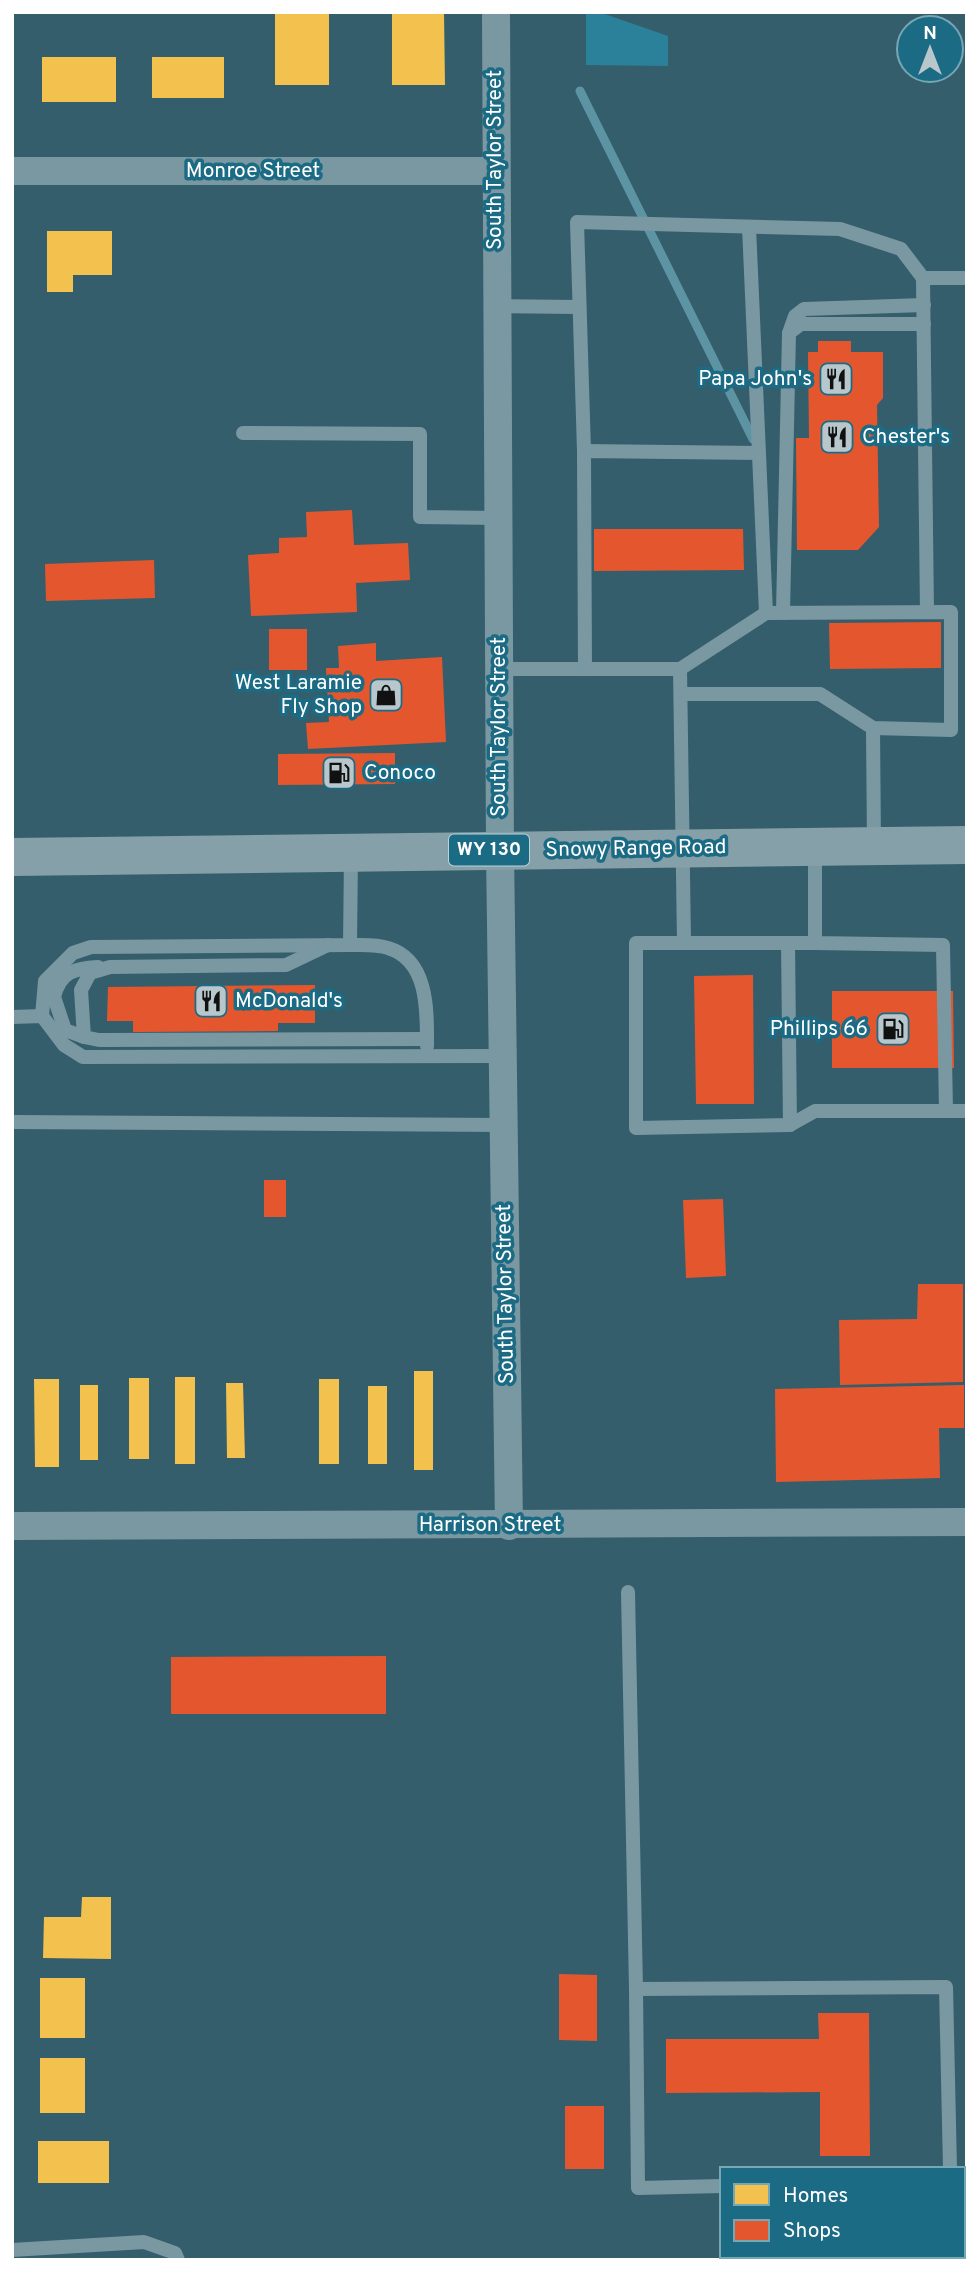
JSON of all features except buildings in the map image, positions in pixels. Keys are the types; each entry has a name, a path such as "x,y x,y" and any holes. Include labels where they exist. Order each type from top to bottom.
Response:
{"main road":[{"name":"Snowy Range Road","path":"12,857 967,845"}],"street":[{"name":"South Taylor Street","path":"496,12 500,850 509,1526"},
{"name":"Monroe Street","path":"12,171 495,171"},
{"name":"Harrison Street","path":"12,1526 967,1522"}],"lane":[{"path":"584,669 584,451 577,222 840,229 901,249 923,278 927,612"},
{"path":"749,227 766,613"},
{"path":"923,278 967,278"},
{"path":"783,613 789,333 795,316 804,309 923,305"},
{"path":"496,306 578,307"},
{"path":"789,333 801,324 923,324"},
{"path":"243,433 420,434 420,517 498,518"},
{"path":"584,451 758,453"},
{"path":"499,669 680,669 766,613 951,612 951,730 873,729 820,694 681,694"},
{"path":"680,669 684,943"},
{"path":"873,729 874,846"},
{"path":"815,847 815,943"},
{"path":"350,945 351,852"},
{"path":"946,1111 943,945 636,943 636,1128 790,1125 815,1111 946,1111 967,1111"},
{"path":"788,943 790,1125"},
{"path":"328,945 286,965 110,967 74,970 57,985 54,997 58,1016 65,1030 83,1037 230,1041 427,1039"},
{"path":"426,1056 425,992 401,953 386,947 91,947 73,953 45,981 42,1016 64,1045 83,1056 426,1056 503,1056"},
{"path":"83,1037 81,990 90,973 110,967"},
{"path":"12,1017 42,1016"},
{"path":"12,1122 504,1125"},
{"path":"628,1592 638,2188 720,2186"},
{"path":"636,1989 946,1987 950,2167"},
{"path":"12,2250 145,2242 175,2253 178,2260"}],"shaded area":[{"path":"586,12 599,12 668,36 668,66 586,65"}],"waterway":[{"path":"580,91 753,439"}],"place":[{"name":"Papa John's","path":"836,379"},
{"name":"Chester's","path":"837,437"},
{"name":"West Laramie Fly Shop","path":"386,695"},
{"name":"Conoco","path":"339,773"},
{"name":"McDonald's","path":"211,1001"},
{"name":"Phillips 66","path":"893,1029"}]}
